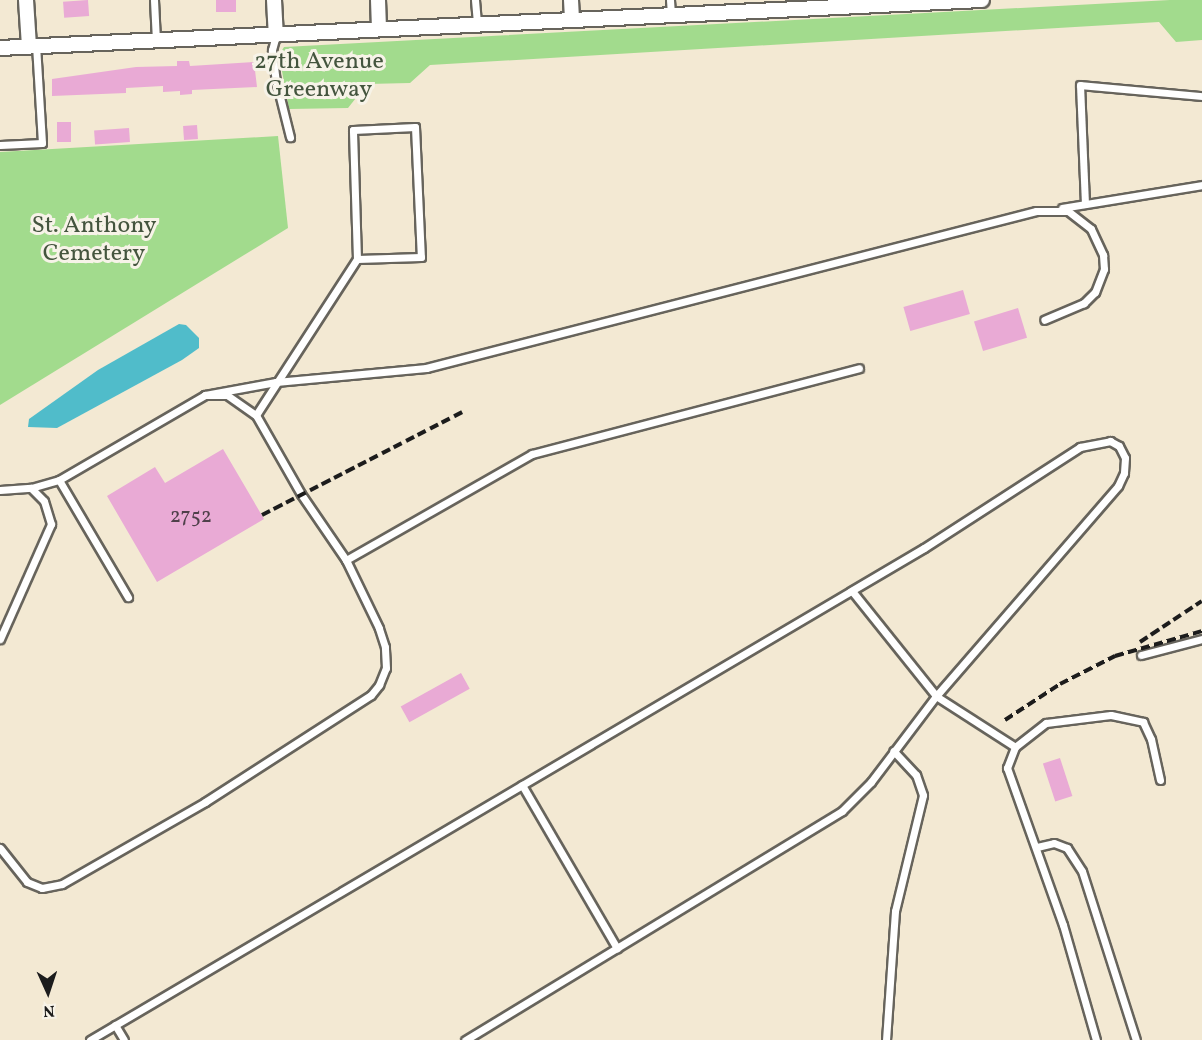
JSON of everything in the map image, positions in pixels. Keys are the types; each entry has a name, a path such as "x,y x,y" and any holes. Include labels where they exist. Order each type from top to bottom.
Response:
{"street":[{"path":"26,0 32,46"},
{"path":"274,0 276,35"},
{"path":"378,0 379,29"},
{"path":"571,0 572,20"},
{"path":"0,48 670,15 767,5 982,0"}],"lane":[{"path":"154,0 156,41"},
{"path":"476,0 477,25"},
{"path":"670,0 670,15"},
{"path":"276,35 272,50 276,81 290,137"},
{"path":"0,145 42,143 32,46"},
{"path":"1085,204 1080,85 1202,96"},
{"path":"256,416 276,382 314,331 334,290 357,259 353,130 415,127 421,257 357,259"},
{"path":"0,490 31,488 59,480 205,395 276,382 444,364 1054,209 1202,185"},
{"path":"1044,320 1084,303 1095,292 1104,269 1103,255 1091,229 1077,215 1054,209"},
{"path":"346,560 532,454 860,368"},
{"path":"0,848 27,882 42,888 62,884 205,802 371,695 386,668 386,647 346,560 301,494 256,416 227,395 205,395"},
{"path":"90,1040 852,591 1080,447 1110,441 1119,446 1125,458 1124,473 1118,486 936,696 894,751 842,811 465,1040"},
{"path":"59,480 128,597"},
{"path":"0,639 51,524 44,501 31,488"},
{"path":"852,591 936,696 1015,747"},
{"path":"1141,655 1202,639"},
{"path":"1096,1040 1037,848 1007,768 1015,747 1046,723 1111,716 1143,722 1160,780"},
{"path":"886,1040 895,911 923,795 916,775 894,751"},
{"path":"522,785 617,948"},
{"path":"1037,848 1054,843 1067,848 1082,871 1136,1040"},
{"path":"115,1025 124,1040"}],"green space":[{"name":"27th Avenue Greenway","path":"1202,0 1202,40 1176,42 1159,22 430,65 410,83 367,84 348,108 289,109 279,55 284,47"},
{"name":"St. Anthony Cemetery","path":"278,136 288,228 0,405 0,152"}],"water":[{"path":"179,324 186,325 199,338 199,348 182,360 57,428 28,427 29,419 98,370"}],"building":[{"path":"88,0 89,16 64,18 63,2"},
{"path":"216,0 236,0 236,12 216,12"},
{"path":"177,61 189,61 190,66 254,62 257,87 192,90 192,94 180,95 180,91 163,92 163,86 126,88 126,93 52,96 52,79 136,67 177,66"},
{"path":"57,122 71,122 71,142 57,142"},
{"path":"197,125 198,139 184,140 183,126"},
{"path":"129,128 130,142 95,144 94,130"},
{"path":"963,290 970,314 910,331 903,307"},
{"path":"1018,308 1027,338 983,351 974,321"},
{"path":"223,449 264,519 157,582 107,496 155,467 165,483"},
{"path":"461,673 470,689 409,722 401,706"},
{"path":"1060,758 1072,796 1055,802 1043,764"}],"railway":[{"path":"262,515 462,412"},
{"path":"1140,642 1202,601"},
{"path":"1005,720 1060,684 1115,656 1202,631"}]}
